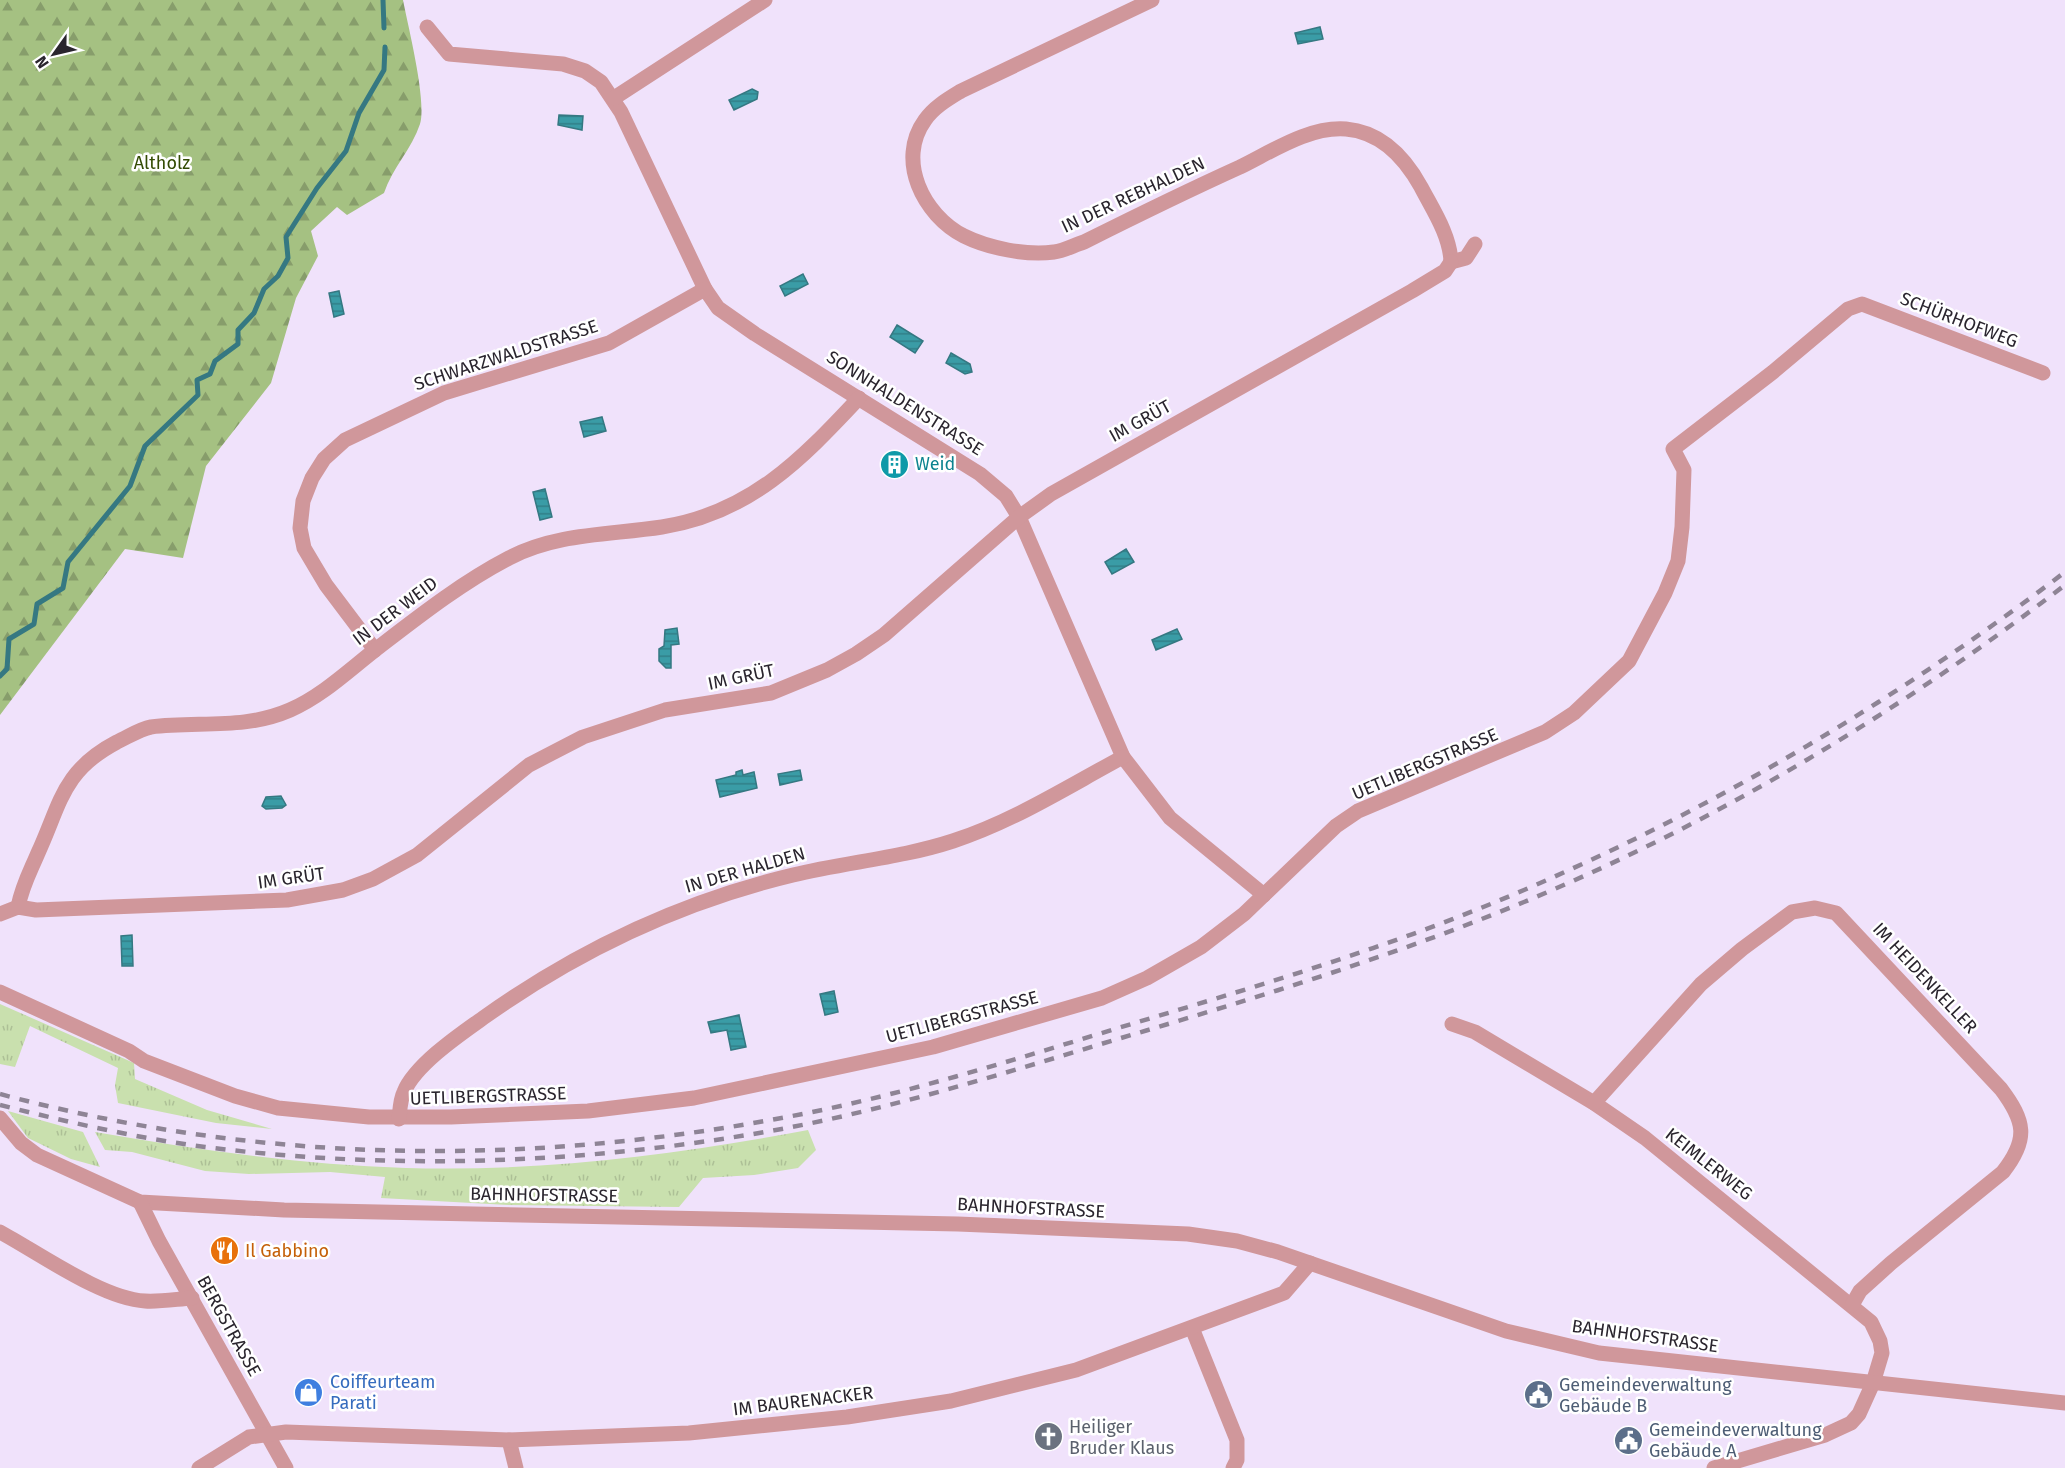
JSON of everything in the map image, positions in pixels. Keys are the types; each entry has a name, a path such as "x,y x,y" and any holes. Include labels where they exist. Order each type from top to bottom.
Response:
{"street":[{"path":"614,98 765,0"},
{"name":"IN DER REBHALDEN","path":"1152,0 961,91 943,101 924,120 911,154 914,177 938,215 963,236 988,244 1029,253 1054,252 1084,242 1305,136 1346,129 1371,136 1392,147 1411,168 1438,218 1450,250 1451,262"},
{"name":"SONNHALDENSTRASSE","path":"427,27 448,56 563,64 585,71 602,82 614,98 705,289 718,308 733,320 981,474 1006,496 1019,517 1123,757 1170,818 1264,895"},
{"path":"1451,262 1466,258 1474,244"},
{"name":"IM GRÜT","path":"0,914 18,907 36,910 287,900 342,890 372,879 417,855 449,831 502,784 529,765 582,737 665,710 771,693 827,670 884,635 1019,517 1062,488 1412,291 1445,271 1451,262"},
{"name":"SCHWARZWALDSTRASSE","path":"375,650 326,585 304,548 300,528 303,501 312,478 324,459 345,440 444,393 609,343 705,289"},
{"name":"SCHÜRHOFWEG","path":"1672,449 1773,372 1848,309 1862,304 2043,373"},
{"name":"IN DER WEID","path":"18,907 22,884 39,853 57,801 86,763 107,747 148,728 232,725 271,718 318,696 375,650 470,581 533,547 565,539 663,526 702,517 754,495 789,468 859,398"},
{"name":"UETLIBERGSTRASSE","path":"0,992 119,1046 144,1061 235,1095 278,1108 399,1119 588,1112 694,1098 933,1047 1102,998 1147,978 1201,947 1264,895 1336,826 1358,811 1545,732 1574,713 1629,661 1665,593 1678,561 1684,470 1672,449"},
{"name":"IN DER HALDEN","path":"399,1119 403,1094 411,1079 436,1055 516,994 604,943 723,893 794,874 914,852 983,830 1026,811 1123,757"},
{"name":"IM HEIDENKELLER","path":"1594,1103 1701,984 1742,949 1792,912 1815,908 1836,913 2001,1089 2020,1118 2018,1154 2003,1172 1891,1263 1860,1291 1852,1305"},
{"name":"KEIMLERWEG","path":"1452,1024 1475,1032 1594,1103 1682,1167 1871,1322 1880,1341 1882,1353 1873,1383 1859,1414 1851,1423 1839,1430 1714,1468"},
{"name":"BAHNHOFSTRASSE","path":"0,1118 21,1143 37,1155 140,1202 284,1210 958,1224 1169,1233 1237,1241 1310,1263 1506,1331 1599,1353 2065,1403"},
{"name":"BERGSTRASSE","path":"140,1202 286,1468"},
{"path":"0,1232 93,1284 118,1295 144,1302 192,1298"},
{"name":"IM BAURENACKER","path":"199,1468 249,1437 268,1434 320,1432 509,1440 689,1433 847,1417 951,1401 1076,1370 1284,1293 1310,1263"},
{"path":"1192,1328 1237,1440 1237,1460 1233,1468"},
{"path":"509,1440 516,1468"}],"green space":[{"name":"Altholz","path":"0,0 403,0 419,82 421,113 416,133 384,193 347,215 337,207 311,231 318,256 296,298 271,383 206,466 183,558 125,549 0,715"},
{"path":"0,1004 134,1063 135,1079 207,1110 272,1129 216,1123 118,1103 115,1085 118,1068 30,1026 15,1067 0,1064"},
{"path":"8,1111 83,1132 100,1167 71,1159 28,1138"},
{"path":"808,1130 816,1150 798,1168 754,1175 703,1178 679,1207 508,1205 381,1198 385,1177 330,1172 249,1174 205,1171 132,1152 105,1150 95,1132 211,1151 328,1164 457,1169 608,1160 708,1147"}],"water":[{"path":"1320,27 1323,39 1298,44 1295,33"},
{"path":"752,89 758,92 757,99 734,110 729,100"},
{"path":"559,115 583,116 582,130 558,125"},
{"path":"803,274 808,284 785,296 780,286"},
{"path":"339,291 344,314 334,317 329,293"},
{"path":"897,325 923,341 915,353 890,337"},
{"path":"951,353 970,364 972,372 965,374 946,363"},
{"path":"602,417 606,431 584,437 580,422"},
{"path":"545,489 552,517 540,520 533,492"},
{"path":"1126,549 1134,562 1112,574 1105,562"},
{"path":"677,628 679,644 671,645 671,668 666,668 659,661 659,649 664,646 665,630"},
{"path":"1177,629 1182,639 1156,650 1152,640"},
{"path":"742,770 743,775 754,772 757,788 720,797 716,780 736,775 736,772"},
{"path":"800,770 802,780 780,785 778,774"},
{"path":"281,796 286,805 282,808 266,809 262,806 266,797"},
{"path":"132,935 133,966 122,966 121,936"},
{"path":"834,991 838,1012 825,1015 820,994"},
{"path":"739,1015 746,1047 731,1050 727,1030 711,1033 708,1022"}],"waterway":[{"path":"383,0 384,28"},
{"path":"0,676 7,669 9,639 34,624 37,604 63,588 68,562 130,486 145,446 198,395 197,380 210,374 215,361 238,344 238,330 254,313 264,289 278,276 288,258 286,237 317,188 346,151 359,113 384,70 385,47"}],"railway":[{"path":"0,1094 96,1117 193,1134 289,1145 386,1150 484,1150 581,1145 679,1135 776,1119 868,1100 959,1076 1333,962 1477,910 1524,890 1666,823 1804,748 1937,664 2065,572"},
{"path":"0,1105 102,1129 205,1147 276,1155 419,1161 562,1157 634,1150 776,1130 870,1110 1010,1071 1338,971 1478,921 1596,871 1667,837 1805,761 1938,677 2065,585"}],"place":[{"name":"Weid","path":"894,464"},
{"name":"Il Gabbino","path":"224,1251"},
{"name":"Coiffeurteam Parati","path":"309,1392"},
{"name":"Gemeindeverwaltung Gebäude B","path":"1538,1395"},
{"name":"Heiliger Bruder Klaus","path":"1048,1437"},
{"name":"Gemeindeverwaltung Gebäude A","path":"1628,1440"}]}
